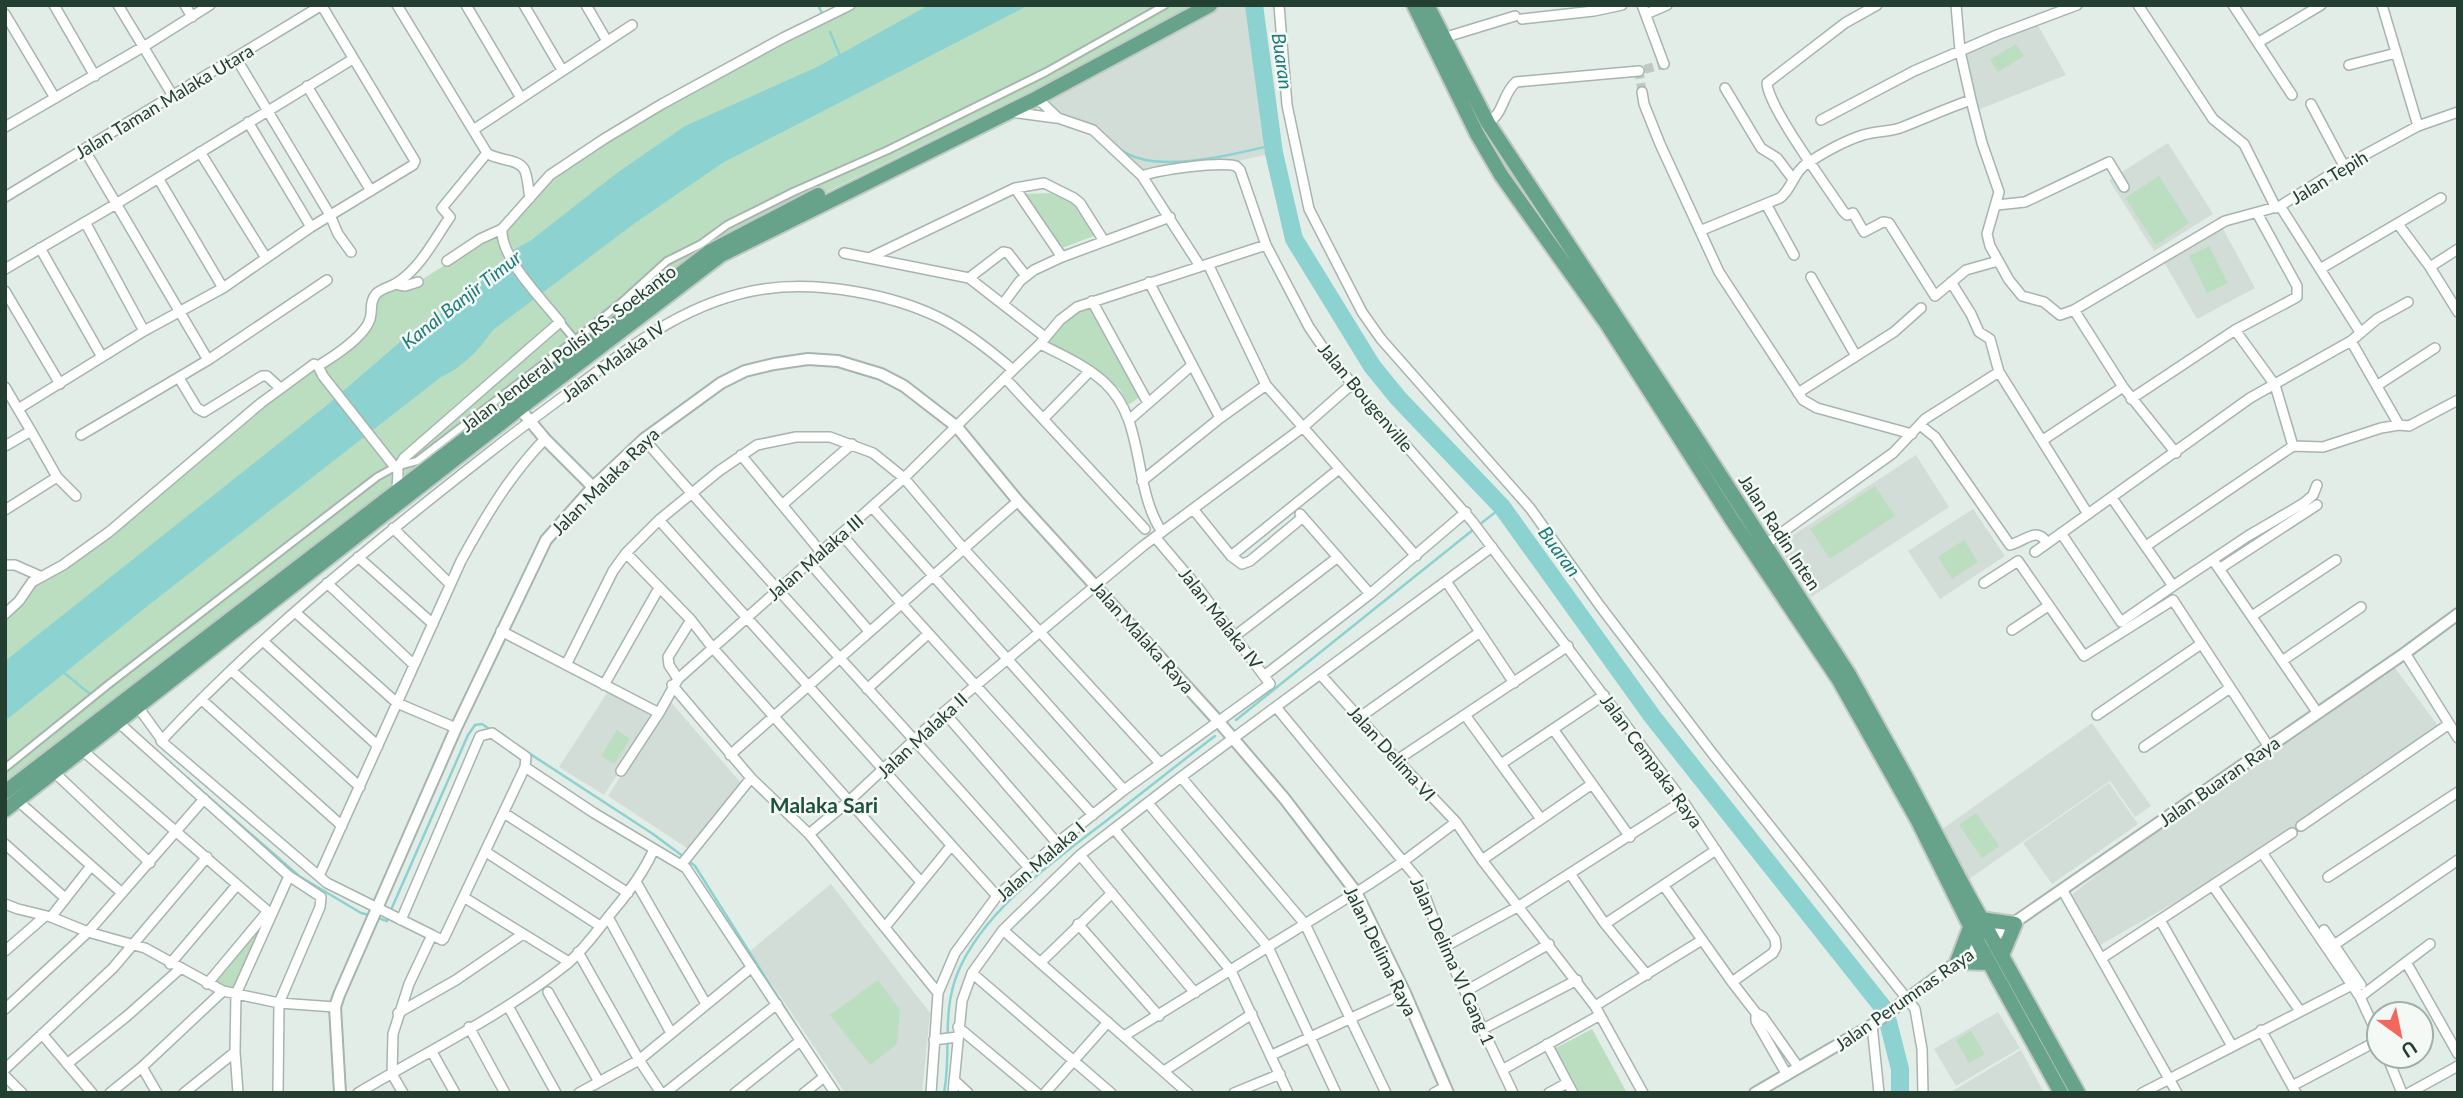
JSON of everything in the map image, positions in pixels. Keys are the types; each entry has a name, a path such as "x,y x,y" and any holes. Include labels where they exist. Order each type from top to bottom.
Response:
{"main road":[{"name":"Jalan Jenderal Polisi RS. Soekanto","path":"5,792 709,251 1080,67 1194,5"},
{"name":"Jalan Jenderal Polisi RS. Soekanto","path":"5,810 721,255 1008,112 1040,101 1066,82 1210,5"},
{"name":"Jalan Radin Inten","path":"1414,5 1477,134 1501,175 1766,544 1848,673 2061,1093"},
{"name":"Jalan Radin Inten","path":"1427,5 1488,123 1688,437 1732,520 1839,680 1976,922"},
{"path":"1976,922 2015,923 1995,959 1957,962 1976,922"},
{"name":"Jalan Radin Inten","path":"1995,959 2078,1093"}],"street":[{"path":"54,5 95,76"},
{"path":"118,5 173,96"},
{"path":"185,5 191,17"},
{"path":"5,113 9,126 210,5"},
{"path":"18,409 144,331 223,288 311,227 411,167 415,161 322,5"},
{"name":"Jalan Taman Malaka Utara","path":"5,197 322,5"},
{"path":"397,5 487,153 494,159 518,164 524,170 530,198"},
{"path":"466,5 521,98"},
{"path":"524,5 562,70"},
{"path":"586,5 607,41"},
{"path":"447,261 473,243 502,229 550,175 662,104 782,38 850,5"},
{"path":"5,768 82,705 377,477 417,461 575,340 667,261 727,225 793,192 888,150 1046,72 1165,5"},
{"path":"1279,5 1287,105 1309,209 1362,312 1399,360 1530,508 1600,606 1712,753 1904,1001 1914,1009 1923,1049 1923,1093"},
{"path":"1443,38 1518,18 1594,11 1622,5"},
{"path":"1664,64 1644,10 1667,5"},
{"path":"1877,5 1845,23 1788,66 1767,83 1768,91 1785,123 1843,211 1847,215 1853,213 1866,232 1883,222 1889,223 1935,296 1966,271 1998,261"},
{"path":"1956,5 1960,51 1971,100 1999,192 1987,234 2009,280 2026,299 2044,302 2060,315 2074,310 2206,230 2225,221 2278,207 2244,144 2213,119 2138,5"},
{"path":"1821,120 1862,97 1960,51 2077,5"},
{"path":"2233,5 2292,95"},
{"path":"2259,42 2321,5"},
{"path":"2382,5 2418,126"},
{"path":"5,14 55,98"},
{"path":"473,130 632,25"},
{"path":"2349,65 2396,53"},
{"path":"236,58 351,252"},
{"path":"5,269 353,59"},
{"path":"1488,123 1499,113 1506,93 1516,82 1639,71"},
{"path":"307,86 372,191"},
{"path":"1725,88 1760,145 1767,153 1777,158 1793,178"},
{"path":"1642,92 1644,104 1661,144 1719,272 1798,393 1817,408 1912,434"},
{"path":"1702,230 1785,194 1802,166 1862,135 1900,128 1971,100"},
{"path":"1025,114 1040,101 1058,118"},
{"path":"2311,104 2344,166"},
{"path":"1008,112 1058,118 1093,130 1142,176 1204,265 1266,385 1416,556"},
{"name":"Jalan Tepih","path":"2360,332 2278,207 2344,166 2418,126 2458,112"},
{"path":"248,122 311,227"},
{"path":"84,149 208,360"},
{"path":"200,152 266,258"},
{"path":"5,614 40,576 63,565 109,531 280,388 310,365 318,366 333,358 367,327 374,297 383,288 395,284 432,246 450,218 442,208 487,153"},
{"path":"1997,205 2025,202 2109,162 2124,187"},
{"name":"Jalan Bougenville","path":"1142,176 1190,167 1227,164 1236,166 1242,176 1266,246 1309,327 1352,384 1466,512 1484,536"},
{"path":"158,178 223,288"},
{"path":"869,258 941,221 1015,188 1044,183 1080,203 1104,242"},
{"path":"1015,188 1062,257"},
{"path":"2320,269 2441,198"},
{"path":"1766,204 1794,255"},
{"path":"2131,399 2235,330 2292,301 2298,293 2297,286 2257,213"},
{"path":"1003,304 1026,276 1062,257 1170,217"},
{"path":"85,222 144,331"},
{"path":"2398,224 2431,267 2458,312"},
{"path":"502,229 501,239 507,254 575,340"},
{"path":"957,427 1069,312 1092,301 1266,246"},
{"path":"40,248 102,357"},
{"path":"2431,267 2458,249"},
{"path":"844,253 969,278 1003,252 1008,253 1026,276"},
{"path":"1811,277 1856,356"},
{"name":"Jalan Malaka IV","path":"969,278 1043,340 1090,371 1115,394 1129,420 1142,481 1159,534 1270,684 1219,722"},
{"path":"81,435 208,360 327,280"},
{"path":"395,284 405,286 418,282"},
{"path":"1149,282 1220,418"},
{"path":"1951,282 1979,332 1990,339 1999,372 2088,514"},
{"name":"Jalan Malaka IV","path":"162,740 263,641 358,556 530,421 672,319 765,289 851,290 911,307 951,324 1013,370"},
{"path":"5,291 60,384"},
{"path":"1092,301 1147,403"},
{"path":"2035,552 2250,398 2351,341 2360,332 2408,302"},
{"path":"1798,393 1894,332 1921,308"},
{"path":"2074,310 2131,399 2175,453"},
{"path":"397,491 397,468 404,458 560,322"},
{"path":"2235,330 2275,385 2293,446"},
{"path":"2351,341 2399,425"},
{"path":"2378,385 2435,348"},
{"name":"Jalan Malaka Raya","path":"340,1092 335,1007 384,915 456,728 546,540 593,487 644,439 675,414 731,377 745,371 808,359 838,361 881,374 919,395 957,427 1017,501 1219,722"},
{"path":"318,366 323,376 397,468 416,476"},
{"path":"1129,420 1191,366"},
{"path":"1044,418 1090,371"},
{"path":"1766,544 1894,453 1935,411 1999,372"},
{"path":"179,378 197,408 204,412 262,376 267,376 280,388"},
{"path":"1005,379 1145,529"},
{"name":"Jalan Malaka II","path":"809,834 976,685 1159,534 1302,428 1352,384"},
{"path":"1142,481 1266,385"},
{"path":"5,387 57,477 76,496"},
{"path":"2043,440 2123,387"},
{"path":"2146,546 2293,446 2323,447 2399,425 2409,426 2458,400"},
{"path":"520,409 545,439 593,487"},
{"path":"1920,425 1935,437 2010,545 2037,534 2043,536 2047,543"},
{"name":"Jalan Malaka III","path":"621,771 659,713 675,682 842,535 957,427"},
{"path":"5,446 31,431"},
{"path":"566,665 603,589 626,553 659,520 757,445 796,437 830,437 873,453 904,478 963,548 1160,763"},
{"path":"318,876 450,584 484,518 523,462 545,439"},
{"path":"644,439 839,659 1029,867"},
{"path":"782,505 852,444"},
{"path":"741,455 821,552"},
{"path":"1231,556 1339,469"},
{"path":"5,510 57,477"},
{"path":"2061,533 2121,622 2304,503 2317,485"},
{"path":"2112,498 2173,586"},
{"path":"730,755 1017,501"},
{"path":"2220,569 2318,505"},
{"path":"872,507 1124,790"},
{"path":"1294,507 1370,594"},
{"path":"1193,509 1231,556 1242,564 1250,561 1303,517"},
{"path":"1265,675 1370,594 1466,512"},
{"path":"659,520 997,897"},
{"path":"393,528 450,584"},
{"path":"842,535 1093,815"},
{"name":"Jalan Cempaka Raya","path":"1484,536 1683,801 1775,939 1776,947 1773,953 1732,982"},
{"path":"953,1093 954,1038 962,1001 972,973 1003,930 1080,855 1492,547"},
{"path":"626,553 691,620 712,647 922,882"},
{"path":"358,556 433,624"},
{"path":"1235,636 1338,557"},
{"path":"2213,560 2317,712"},
{"path":"2252,616 2336,560"},
{"path":"1984,583 2018,561 2048,607 2084,654 2173,600 2269,747"},
{"path":"810,563 869,631"},
{"path":"5,565 15,565 40,576"},
{"path":"1446,582 1514,683"},
{"path":"327,583 413,664"},
{"path":"604,684 659,588"},
{"path":"2012,630 2048,607"},
{"path":"2282,661 2361,607"},
{"path":"295,612 397,703 456,728"},
{"name":"Jalan Buaran Raya","path":"1986,942 2458,614"},
{"path":"691,620 668,657 675,682 730,755 809,834 937,993"},
{"path":"501,631 659,713"},
{"path":"1360,717 1480,632"},
{"path":"867,689 928,634"},
{"path":"263,641 378,746"},
{"path":"2097,715 2201,644"},
{"path":"1397,760 1568,646"},
{"path":"2405,653 2458,738"},
{"path":"232,671 360,786"},
{"name":"Jalan Delima VI","path":"1320,674 1455,822 1577,980 1598,1010 1639,1091"},
{"path":"2144,747 2230,688"},
{"path":"1501,764 1604,695"},
{"path":"202,700 342,826"},
{"path":"138,707 163,744 227,798 305,876 321,897 320,906 279,1003 278,1093"},
{"name":"Jalan Delima VI Gang 1","path":"1276,707 1420,882 1444,947 1513,1093"},
{"path":"944,712 1057,844"},
{"path":"1465,715 1541,820"},
{"path":"118,722 289,876 318,876 384,915 442,940 465,898 525,762"},
{"name":"Jalan Delima Raya","path":"1219,722 1284,798 1356,892 1405,993 1442,1091"},
{"name":"Jalan Malaka I","path":"931,1093 937,993 955,953 997,897 1029,867 1124,790 1219,722"},
{"path":"2301,826 2449,724"},
{"path":"1553,729 1630,837"},
{"path":"384,915 480,736 492,733 525,762 594,813 654,849 684,861"},
{"path":"82,751 270,912"},
{"path":"54,772 150,863"},
{"path":"1181,777 1305,924 1386,1093"},
{"path":"684,861 751,778"},
{"path":"1482,860 1592,784"},
{"path":"2328,877 2458,792"},
{"path":"218,810 227,798"},
{"path":"5,1009 88,932 204,799"},
{"path":"18,801 122,893"},
{"path":"1444,947 1571,875 1683,801"},
{"path":"1148,803 1268,947 1336,1093"},
{"path":"504,813 628,892"},
{"path":"1124,1036 1404,861 1455,822"},
{"path":"1115,830 1231,971 1289,1093"},
{"path":"2102,958 2292,833"},
{"path":"5,844 65,898"},
{"path":"885,927 951,846"},
{"path":"358,1093 544,986 608,917 636,882 654,849"},
{"path":"1605,923 1716,850"},
{"path":"485,852 600,926"},
{"path":"2263,854 2357,985"},
{"path":"1080,855 1195,993"},
{"path":"5,1069 113,968 207,858"},
{"path":"2334,945 2458,860"},
{"path":"684,861 686,868 835,1093"},
{"path":"5,951 48,917 91,866"},
{"path":"1571,875 1647,975"},
{"path":"238,1093 235,1052 236,994 270,912 289,876"},
{"path":"636,882 706,1004"},
{"path":"170,964 237,885"},
{"path":"1664,886 1732,982 1756,1013 1763,1017 1799,1068"},
{"path":"2213,886 2300,1011"},
{"path":"2063,891 2177,1093"},
{"path":"1040,962 1112,893"},
{"path":"465,898 569,962"},
{"path":"5,904 88,932 135,944 223,991 279,1003 335,1007"},
{"path":"207,984 270,912"},
{"path":"608,917 671,1033"},
{"path":"2160,920 2232,1046"},
{"path":"1078,924 1158,1016"},
{"path":"1003,930 1188,1093"},
{"path":"2324,930 2357,985 2365,1008"},
{"path":"398,1013 456,980 523,934"},
{"path":"403,1093 392,1074 393,1034 398,1013 432,935"},
{"path":"1502,1070 1547,1044 1702,940"},
{"name":"Jalan Perumnas Raya","path":"1755,1093 1874,1023 1986,942"},
{"path":"1465,991 1549,944"},
{"path":"2360,997 2430,944"},
{"path":"578,952 639,1060 663,1093 777,1004"},
{"path":"2406,962 2458,1054"},
{"path":"579,1093 639,1060 752,967"},
{"path":"67,1064 181,968"},
{"path":"972,973 1111,1093"},
{"path":"1483,1029 1577,980"},
{"path":"2142,1093 2261,1030 2357,985"},
{"path":"544,986 599,1082"},
{"path":"110,1093 142,1067 223,991"},
{"path":"1272,1055 1405,993"},
{"path":"508,1006 556,1093"},
{"path":"1756,1013 1756,1021 1787,1075"},
{"path":"1164,1071 1252,1014"},
{"path":"1045,1093 1108,1022"},
{"path":"1874,1023 1880,1093"},
{"path":"469,1027 505,1093"},
{"path":"958,1027 1037,1093"},
{"path":"2261,1030 2294,1089 2365,1047"},
{"path":"41,1034 92,1093"},
{"path":"935,1040 954,1038"},
{"path":"735,1093 800,1041"},
{"path":"1547,1044 1573,1093"},
{"path":"184,1093 235,1052"},
{"path":"432,1052 455,1093"},
{"path":"2409,1093 2458,1066"},
{"path":"142,1067 157,1093"},
{"path":"2393,1070 2402,1093"},
{"path":"1238,1092 1280,1074"},
{"path":"5,1076 22,1093"},
{"path":"804,1093 824,1077"},
{"path":"954,1080 968,1093"},
{"path":"1549,1093 1567,1083"}],"shaded area":[{"path":"1210,5 1254,5 1274,153 1224,164 1144,175 1093,130 1058,118 1037,98"},
{"path":"2037,24 2066,75 1975,111 1966,52"},
{"path":"2168,143 2213,214 2154,251 2109,180"},
{"path":"2222,227 2255,288 2197,319 2164,262"},
{"path":"1916,455 1949,507 1811,597 1778,545"},
{"path":"1973,509 2005,556 1940,599 1908,551"},
{"path":"2395,668 2439,727 2255,857 2100,945 2070,896 2205,790"},
{"path":"609,690 654,718 604,795 559,767"},
{"path":"670,701 741,783 690,850 608,796"},
{"path":"2092,723 2151,806 2135,817 2110,781 1969,879 1941,830"},
{"path":"2109,783 2138,824 2052,884 2023,843"},
{"path":"831,884 930,1013 922,1093 845,1093 750,951"},
{"path":"1998,1012 2020,1048 1956,1086 1934,1049"},
{"path":"2021,1050 2044,1093 1949,1093"}],"green space":[{"path":"850,5 1194,5 1080,67 739,235 5,792 5,614 32,582 68,566 261,403 318,366 367,326 371,303 383,288 418,282 502,229 540,184 604,139"},
{"path":"2016,44 2024,56 1998,72 1990,60"},
{"path":"2159,176 2189,223 2156,245 2125,198"},
{"path":"1050,193 1073,203 1094,236 1062,248 1024,194"},
{"path":"2209,246 2228,283 2207,293 2189,256"},
{"path":"1089,306 1140,397 1128,405 1119,388 1047,341 1079,309"},
{"path":"1875,486 1895,516 1830,559 1810,529"},
{"path":"1964,540 1978,562 1952,579 1938,557"},
{"path":"617,730 630,739 614,764 601,756"},
{"path":"1976,813 1999,846 1982,858 1959,825"},
{"path":"265,920 236,989 212,982"},
{"path":"878,980 900,1010 897,1044 870,1065 830,1015"},
{"path":"1592,1029 1627,1093 1575,1093 1552,1050"},
{"path":"1971,1031 1985,1054 1969,1063 1956,1040"}],"water":[{"path":"929,5 1029,5 724,162 635,223 493,330 464,363 441,377 5,721 5,661 327,405 400,342 466,296 515,249 530,241 617,173 685,126 817,67"}],"waterway":[{"path":"818,5 823,15"},
{"name":"Buaran","path":"1254,5 1274,153 1294,239 1372,366 1398,398 1502,507 1652,716 1885,1010 1900,1069 1900,1093"},
{"path":"830,32 841,58"},
{"path":"1120,149 1135,157 1173,162 1216,157 1273,145"},
{"path":"1479,525 1502,507"},
{"path":"1236,720 1474,529"},
{"path":"63,672 90,694"},
{"path":"391,910 468,735 475,725 482,724 491,730"},
{"path":"138,735 299,876 361,913 369,915"},
{"path":"944,1093 948,1017 953,987 970,949 985,928 1022,888 1043,870 1215,736"},
{"path":"518,746 684,857"},
{"path":"689,861 695,866 807,1043"},
{"path":"375,917 387,921 389,916"}],"tunnel":[{"path":"1642,92 1639,71 1664,64"}],"district":[{"name":"Malaka Sari","path":"824,804"}],"water label":[{"name":"Kanal Banjir Timur","path":"461,299"}]}
